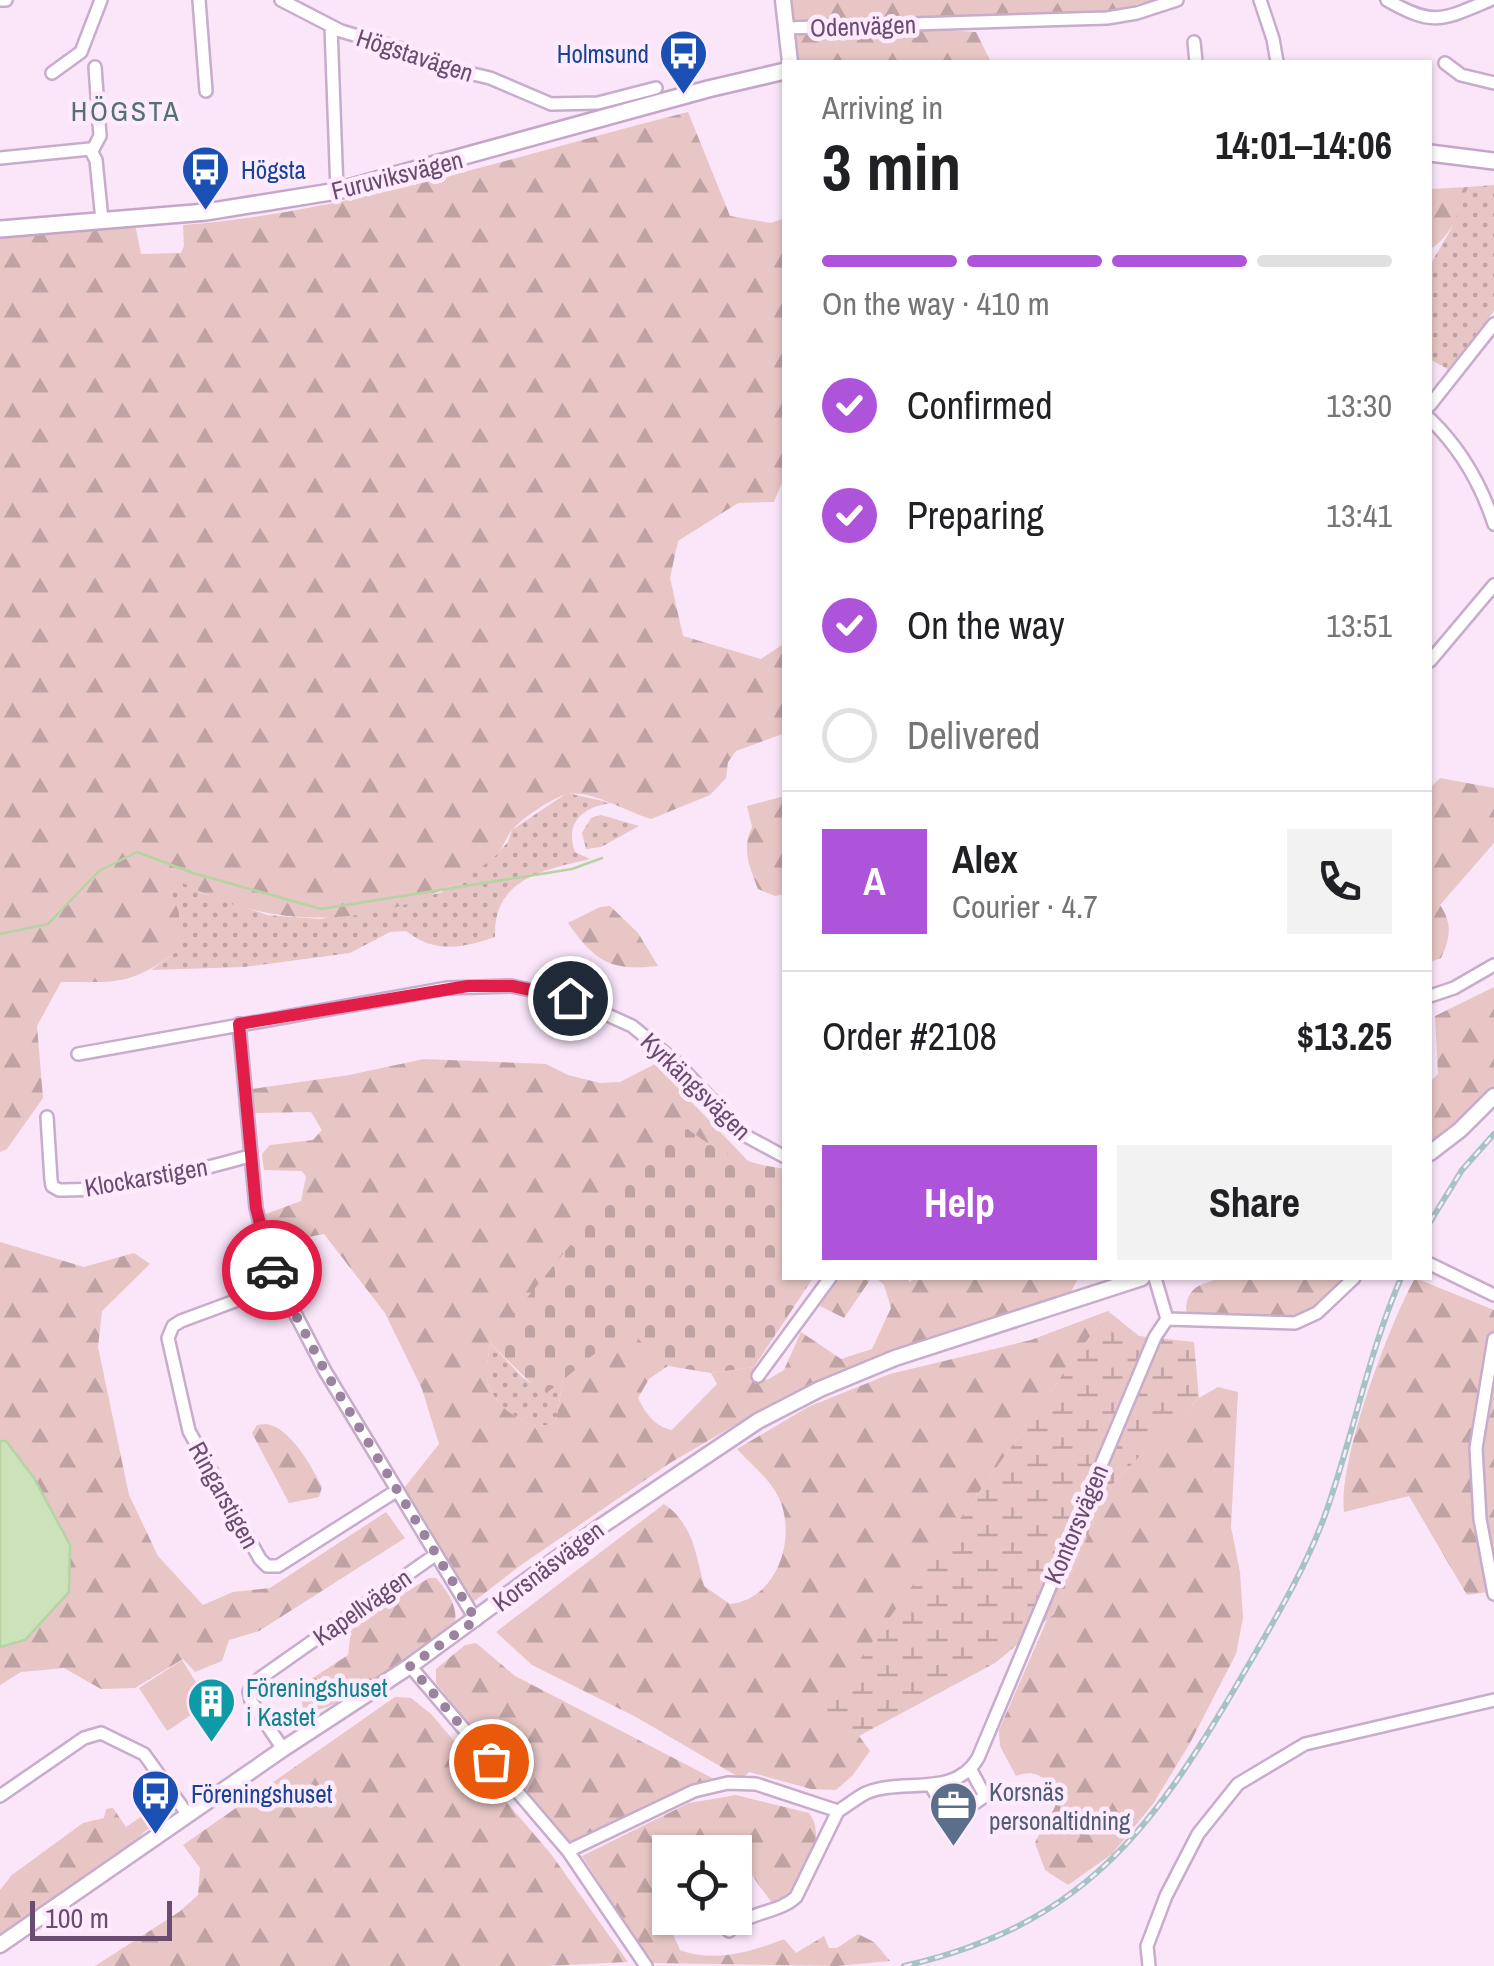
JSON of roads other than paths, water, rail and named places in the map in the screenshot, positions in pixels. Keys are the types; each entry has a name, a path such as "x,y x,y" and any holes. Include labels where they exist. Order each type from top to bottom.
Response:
{"main road":[{"name":"Furuviksvägen","path":"0,230 206,212 337,191 782,72"},
{"path":"1432,153 1494,162"}],"street":[{"path":"52,72 81,52 101,0"},
{"path":"199,0 206,92"},
{"path":"783,0 790,60"},
{"name":"Odenvägen","path":"786,28 1107,18 1136,14 1177,0"},
{"path":"1260,0 1278,60"},
{"path":"1387,0 1414,16 1431,19 1490,0"},
{"name":"Högstavägen","path":"285,1 331,27 447,68 490,78 551,104 598,103 656,88"},
{"path":"331,27 337,191"},
{"path":"1194,42 1196,60"},
{"path":"1445,63 1461,74 1494,83"},
{"path":"92,150 100,136 95,67"},
{"path":"551,104 558,132"},
{"path":"0,158 80,148 92,150"},
{"path":"92,150 102,220"},
{"path":"1432,402 1494,324"},
{"path":"1432,421 1471,472 1494,524"},
{"path":"1432,660 1494,584"},
{"path":"1432,995 1454,988 1494,965"},
{"name":"Kyrkängsvägen","path":"78,1054 447,988 501,986 557,995 597,1008 648,1036 746,1136 782,1155"},
{"name":"Kapellvägen","path":"239,1024 259,1228 278,1285 396,1491 476,1620"},
{"path":"1432,1151 1494,1096"},
{"name":"Klockarstigen","path":"46,1117 51,1180 59,1190 118,1187 174,1177 250,1156"},
{"path":"1432,1265 1494,1295"},
{"path":"758,1376 829,1280"},
{"name":"Korsnäsvägen","path":"0,1945 476,1620 690,1463 774,1413 895,1358 1136,1280"},
{"path":"1156,1280 1168,1319 1295,1324 1317,1313 1352,1280"},
{"name":"Ringarstigen","path":"278,1285 181,1320 168,1338 189,1432 260,1559 267,1566 278,1566 396,1491"},
{"name":"Kontorsvägen","path":"931,1786 948,1814 958,1815 984,1796 971,1770 1156,1337 1168,1319"},
{"path":"1494,1338 1476,1448 1480,1519 1494,1594"},
{"name":"Kapellvägen","path":"283,1749 251,1701 252,1684 435,1555"},
{"path":"410,1666 568,1851 644,1963"},
{"path":"1149,1966 1148,1946 1166,1896 1198,1834 1238,1784 1305,1744 1494,1700"},
{"path":"0,1796 84,1738 101,1733 144,1754 188,1815"},
{"path":"752,1917 789,1904 796,1897 838,1811 867,1792 931,1786 971,1770"},
{"path":"568,1851 694,1791 728,1783 756,1784 838,1811"}],"waterway":[{"path":"0,934 48,924 99,871 137,852 193,873 321,909 572,869 602,858"}],"railway":[{"path":"1432,1219 1462,1170 1494,1134"},
{"path":"904,1966 966,1948 1019,1926 1065,1898 1141,1828 1174,1785 1238,1683 1306,1559 1335,1486 1379,1336 1400,1280"}],"place":[{"name":"Holmsund","path":"684,96"},
{"name":"Högsta","path":"206,212"},
{"name":"Föreningshuset i Kastet","path":"211,1744"},
{"name":"Föreningshuset","path":"156,1836"},
{"name":"Korsnäs personaltidning","path":"954,1848"}],"district":[{"name":"HÖGSTA","path":"126,111"}]}
